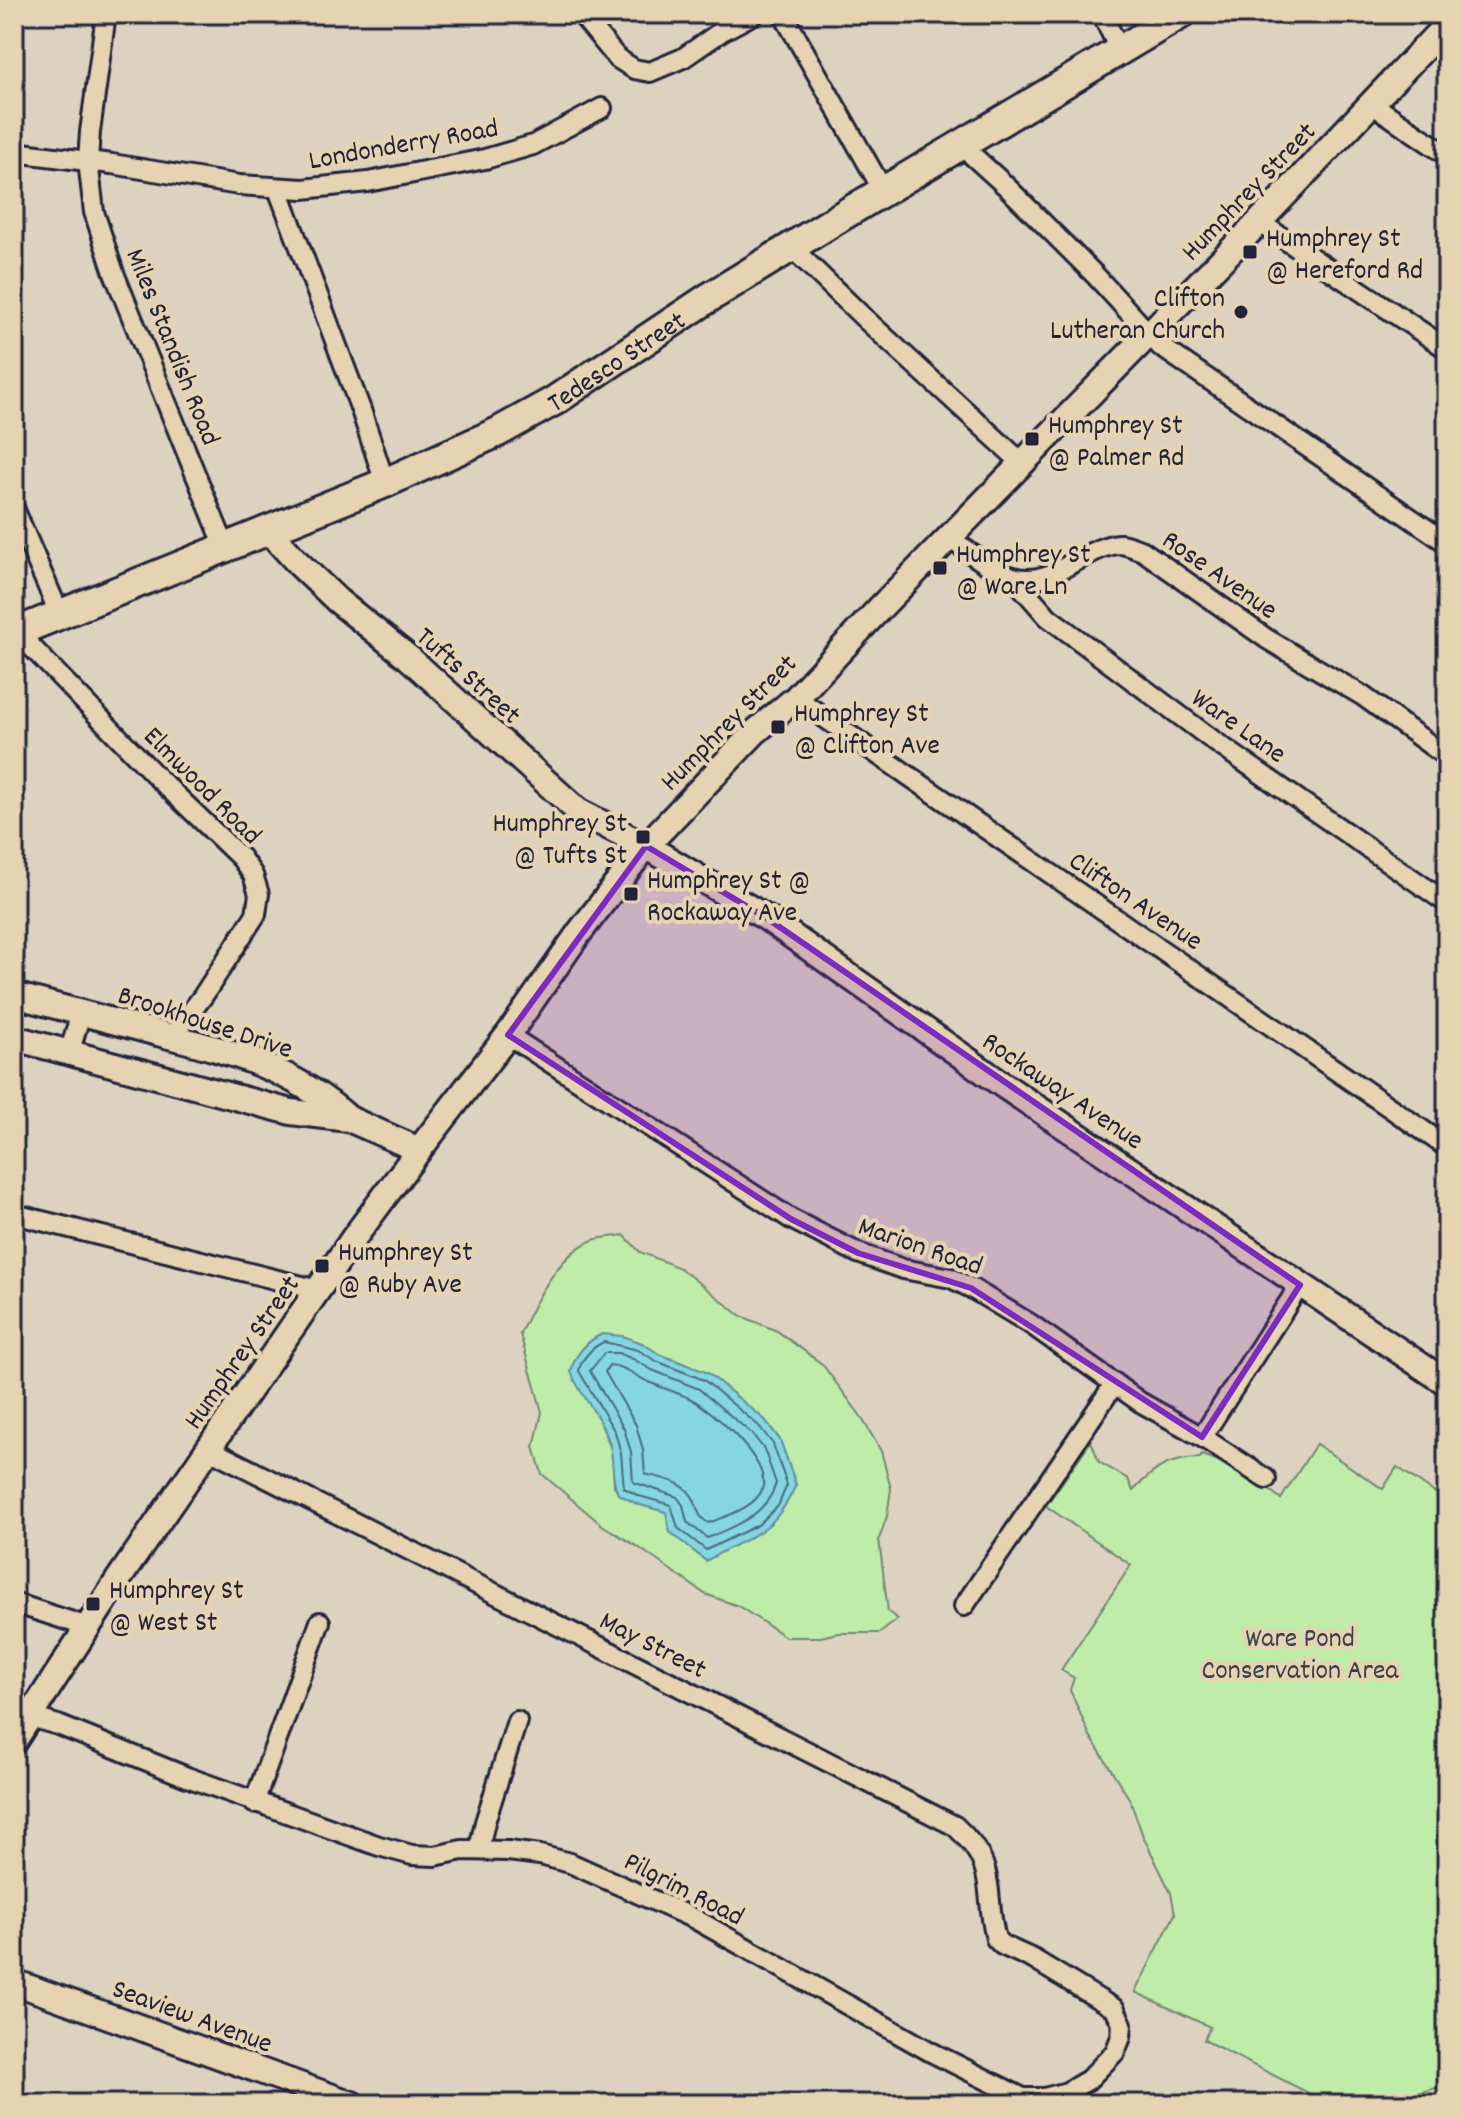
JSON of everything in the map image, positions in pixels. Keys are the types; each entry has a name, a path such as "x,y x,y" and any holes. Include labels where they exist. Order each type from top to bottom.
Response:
{"main road":[{"name":"Tedesco Street","path":"15,632 385,483 457,451 554,401 710,297 1181,14"},
{"name":"Humphrey Street","path":"14,1741 318,1290 646,846 746,741 796,698 1447,24"},
{"name":"Tufts Street","path":"267,529 338,601 409,658 578,811 646,846"},
{"name":"Rockaway Avenue","path":"646,846 768,919 1003,1085 1447,1383"},
{"name":"Brookhouse Drive","path":"14,995 212,1047 282,1072 328,1100 349,1119"},
{"name":"Brookhouse Drive","path":"14,1038 291,1112 349,1119 419,1150"},
{"name":"Seaview Avenue","path":"14,1982 352,2104"}],"street":[{"name":"Miles Standish Road","path":"106,14 88,162 94,212 102,240 225,547"},
{"path":"581,14 617,58 634,69 650,72 683,58 722,31 754,14"},
{"path":"783,14 884,192"},
{"path":"1102,14 1120,51"},
{"path":"1372,104 1447,155"},
{"name":"Londonderry Road","path":"14,152 278,189 353,184 485,159 533,145 602,108"},
{"path":"962,146 1095,275 1147,335 1251,411 1447,543"},
{"path":"278,189 361,410 385,483"},
{"path":"1259,222 1447,349"},
{"path":"792,248 1021,462"},
{"path":"14,508 59,613"},
{"path":"949,538 1013,577"},
{"name":"Rose Avenue","path":"1013,577 1034,580 1072,565 1094,552 1121,544 1143,551 1267,639 1363,696 1447,757"},
{"name":"Ware Lane","path":"1013,577 1048,617 1175,712 1447,903"},
{"name":"Elmwood Road","path":"15,632 241,858 253,875 259,894 256,914 203,996 172,1037"},
{"name":"Clifton Avenue","path":"796,698 1447,1147"},
{"name":"Brookhouse Drive","path":"69,1054 81,1013"},
{"name":"Marion Road","path":"508,1035 791,1219 858,1253 903,1269 951,1278 1007,1309 1140,1402 1202,1437 1266,1479"},
{"path":"14,1214 318,1290"},
{"path":"1202,1437 1300,1285"},
{"path":"964,1606 1115,1383"},
{"name":"May Street","path":"209,1449 955,1826 973,1842 985,1868 991,1889 994,1933 1002,1945"},
{"path":"14,1603 88,1627"},
{"path":"254,1803 320,1622"},
{"name":"Pilgrim Road","path":"30,1717 58,1725 254,1803 412,1855 435,1856 479,1849 555,1859 695,1919 951,2063 1023,2098 1044,2098 1067,2092 1102,2069 1115,2052 1122,2024 1115,2009 1033,1959 1002,1945"},
{"path":"479,1849 517,1721"}],"highlighted area":[{"path":"646,846 768,919 1300,1285 1202,1437 971,1288 858,1253 791,1219 508,1035"}],"green space":[{"path":"624,1235 640,1252 680,1268 741,1316 777,1331 822,1364 860,1415 881,1451 891,1489 887,1516 879,1539 888,1612 898,1619 880,1633 786,1637 738,1606 705,1594 602,1525 542,1474 534,1447 542,1412 520,1334 540,1294 569,1256 593,1240","holes":["622,1336 659,1354 708,1373 765,1420 780,1440 796,1485 729,1547 706,1560 670,1532 666,1512 637,1504 614,1486 613,1454 598,1416"]},
{"name":"Ware Pond Conservation Area","path":"1091,1441 1099,1462 1128,1479 1133,1491 1162,1466 1202,1455 1237,1468 1281,1499 1316,1444 1383,1489 1397,1467 1435,1493 1440,1488 1447,1493 1447,2085 1379,2104 1330,2104 1204,2040 1210,2027 1135,1992 1175,1914 1171,1893 1143,1836 1130,1800 1089,1734 1070,1690 1074,1678 1061,1670 1131,1565 1046,1506"}],"water":[{"path":"602,1334 622,1336 642,1343 659,1354 708,1373 765,1420 780,1440 796,1485 769,1525 706,1561 670,1532 666,1512 637,1504 618,1494 608,1439 571,1372 582,1349"}],"place":[{"name":"Humphrey St @ Hereford Rd","path":"1250,252"},
{"name":"Clifton Lutheran Church","path":"1241,312"},
{"name":"Humphrey St @ Palmer Rd","path":"1032,439"},
{"name":"Humphrey St @ Ware Ln","path":"940,568"},
{"name":"Humphrey St @ Clifton Ave","path":"778,727"},
{"name":"Humphrey St @ Tufts St","path":"643,837"},
{"name":"Humphrey St @ Rockaway Ave","path":"631,894"},
{"name":"Humphrey St @ Ruby Ave","path":"322,1266"},
{"name":"Humphrey St @ West St","path":"93,1604"}]}
